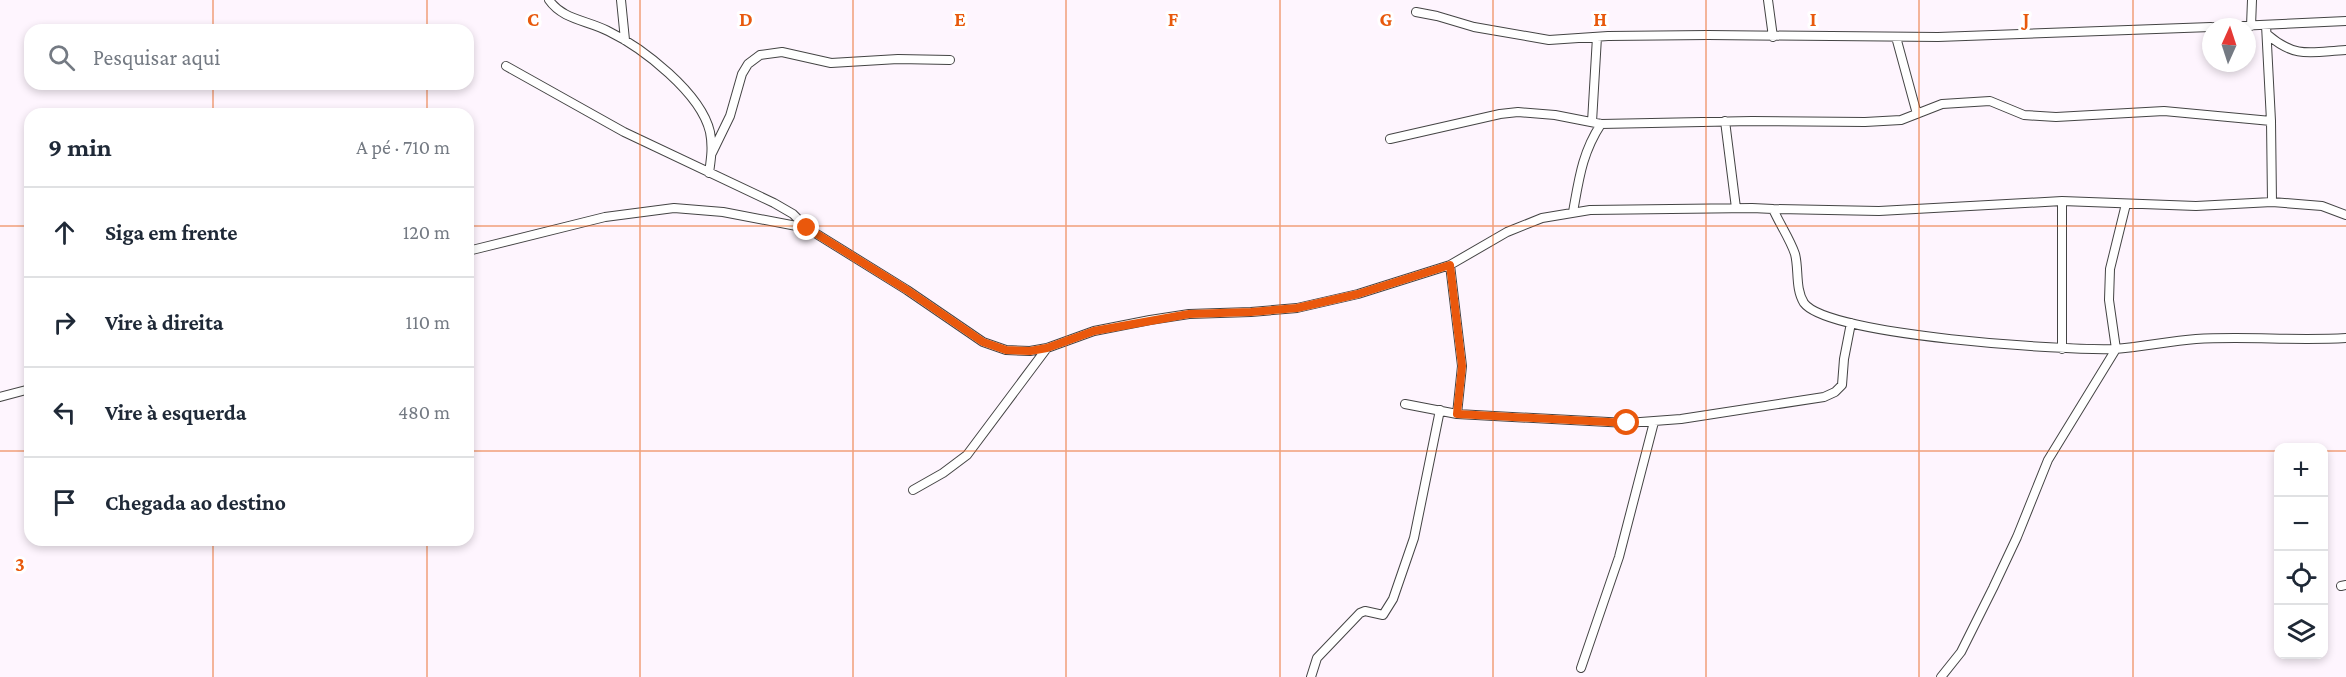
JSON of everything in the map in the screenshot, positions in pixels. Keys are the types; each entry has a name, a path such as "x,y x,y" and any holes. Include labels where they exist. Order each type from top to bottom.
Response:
{"street":[{"path":"549,0 564,15 606,30 625,40 676,81 695,103 710,131 712,153 709,173"},
{"path":"621,0 625,40"},
{"path":"1768,0 1773,37"},
{"path":"2251,18 2252,0"},
{"path":"1416,12 1474,27 1549,40 1708,35 1896,37 2202,27"},
{"path":"2256,27 2267,30 2346,21"},
{"path":"2267,30 2282,47 2293,52 2346,50"},
{"path":"2267,30 2272,202"},
{"path":"1573,212 1582,165 1596,123 1597,37"},
{"path":"1896,37 1917,114"},
{"path":"712,153 730,116 742,74 748,64 760,55 782,52 831,63 898,59 950,60"},
{"path":"506,66 624,132 774,203 793,214 807,228 907,290 983,342 1006,350 1030,351 1047,348 1094,331 1150,320 1189,314 1297,308 1358,294 1450,265 1516,229 1542,218 1590,210 1736,208 1879,212 2062,201 2196,206 2272,202 2322,206 2346,215"},
{"path":"1390,140 1500,114 1518,112 1555,115 1596,123 1865,122 1901,120 1942,104 1990,101 2024,115 2056,117 2164,111 2271,121"},
{"path":"1725,122 1736,208"},
{"path":"2062,201 2062,348"},
{"path":"1941,677 1961,652 1993,588 2017,537 2048,460 2116,349 2109,300 2109,269 2126,204"},
{"path":"474,249 605,217 674,208 723,212 807,228"},
{"path":"1773,209 1795,254 1798,285 1804,302 1816,313 1851,323 1956,341 2062,348 2116,349 2196,339 2346,338"},
{"path":"1450,265 1462,366 1457,414"},
{"path":"1405,404 1457,414 1582,421 1654,422 1824,397 1835,392 1842,385 1851,323"},
{"path":"913,490 944,473 967,455 1047,348"},
{"path":"0,397 24,391"},
{"path":"1311,677 1317,658 1360,612 1383,615 1393,599 1414,538 1440,410"},
{"path":"1581,668 1619,557 1654,422"}],"route":[{"path":"807,228 907,290 983,342 1006,350 1030,351 1047,348 1094,331 1189,314 1297,308 1358,294 1450,265 1462,366 1457,414 1627,423"}]}
